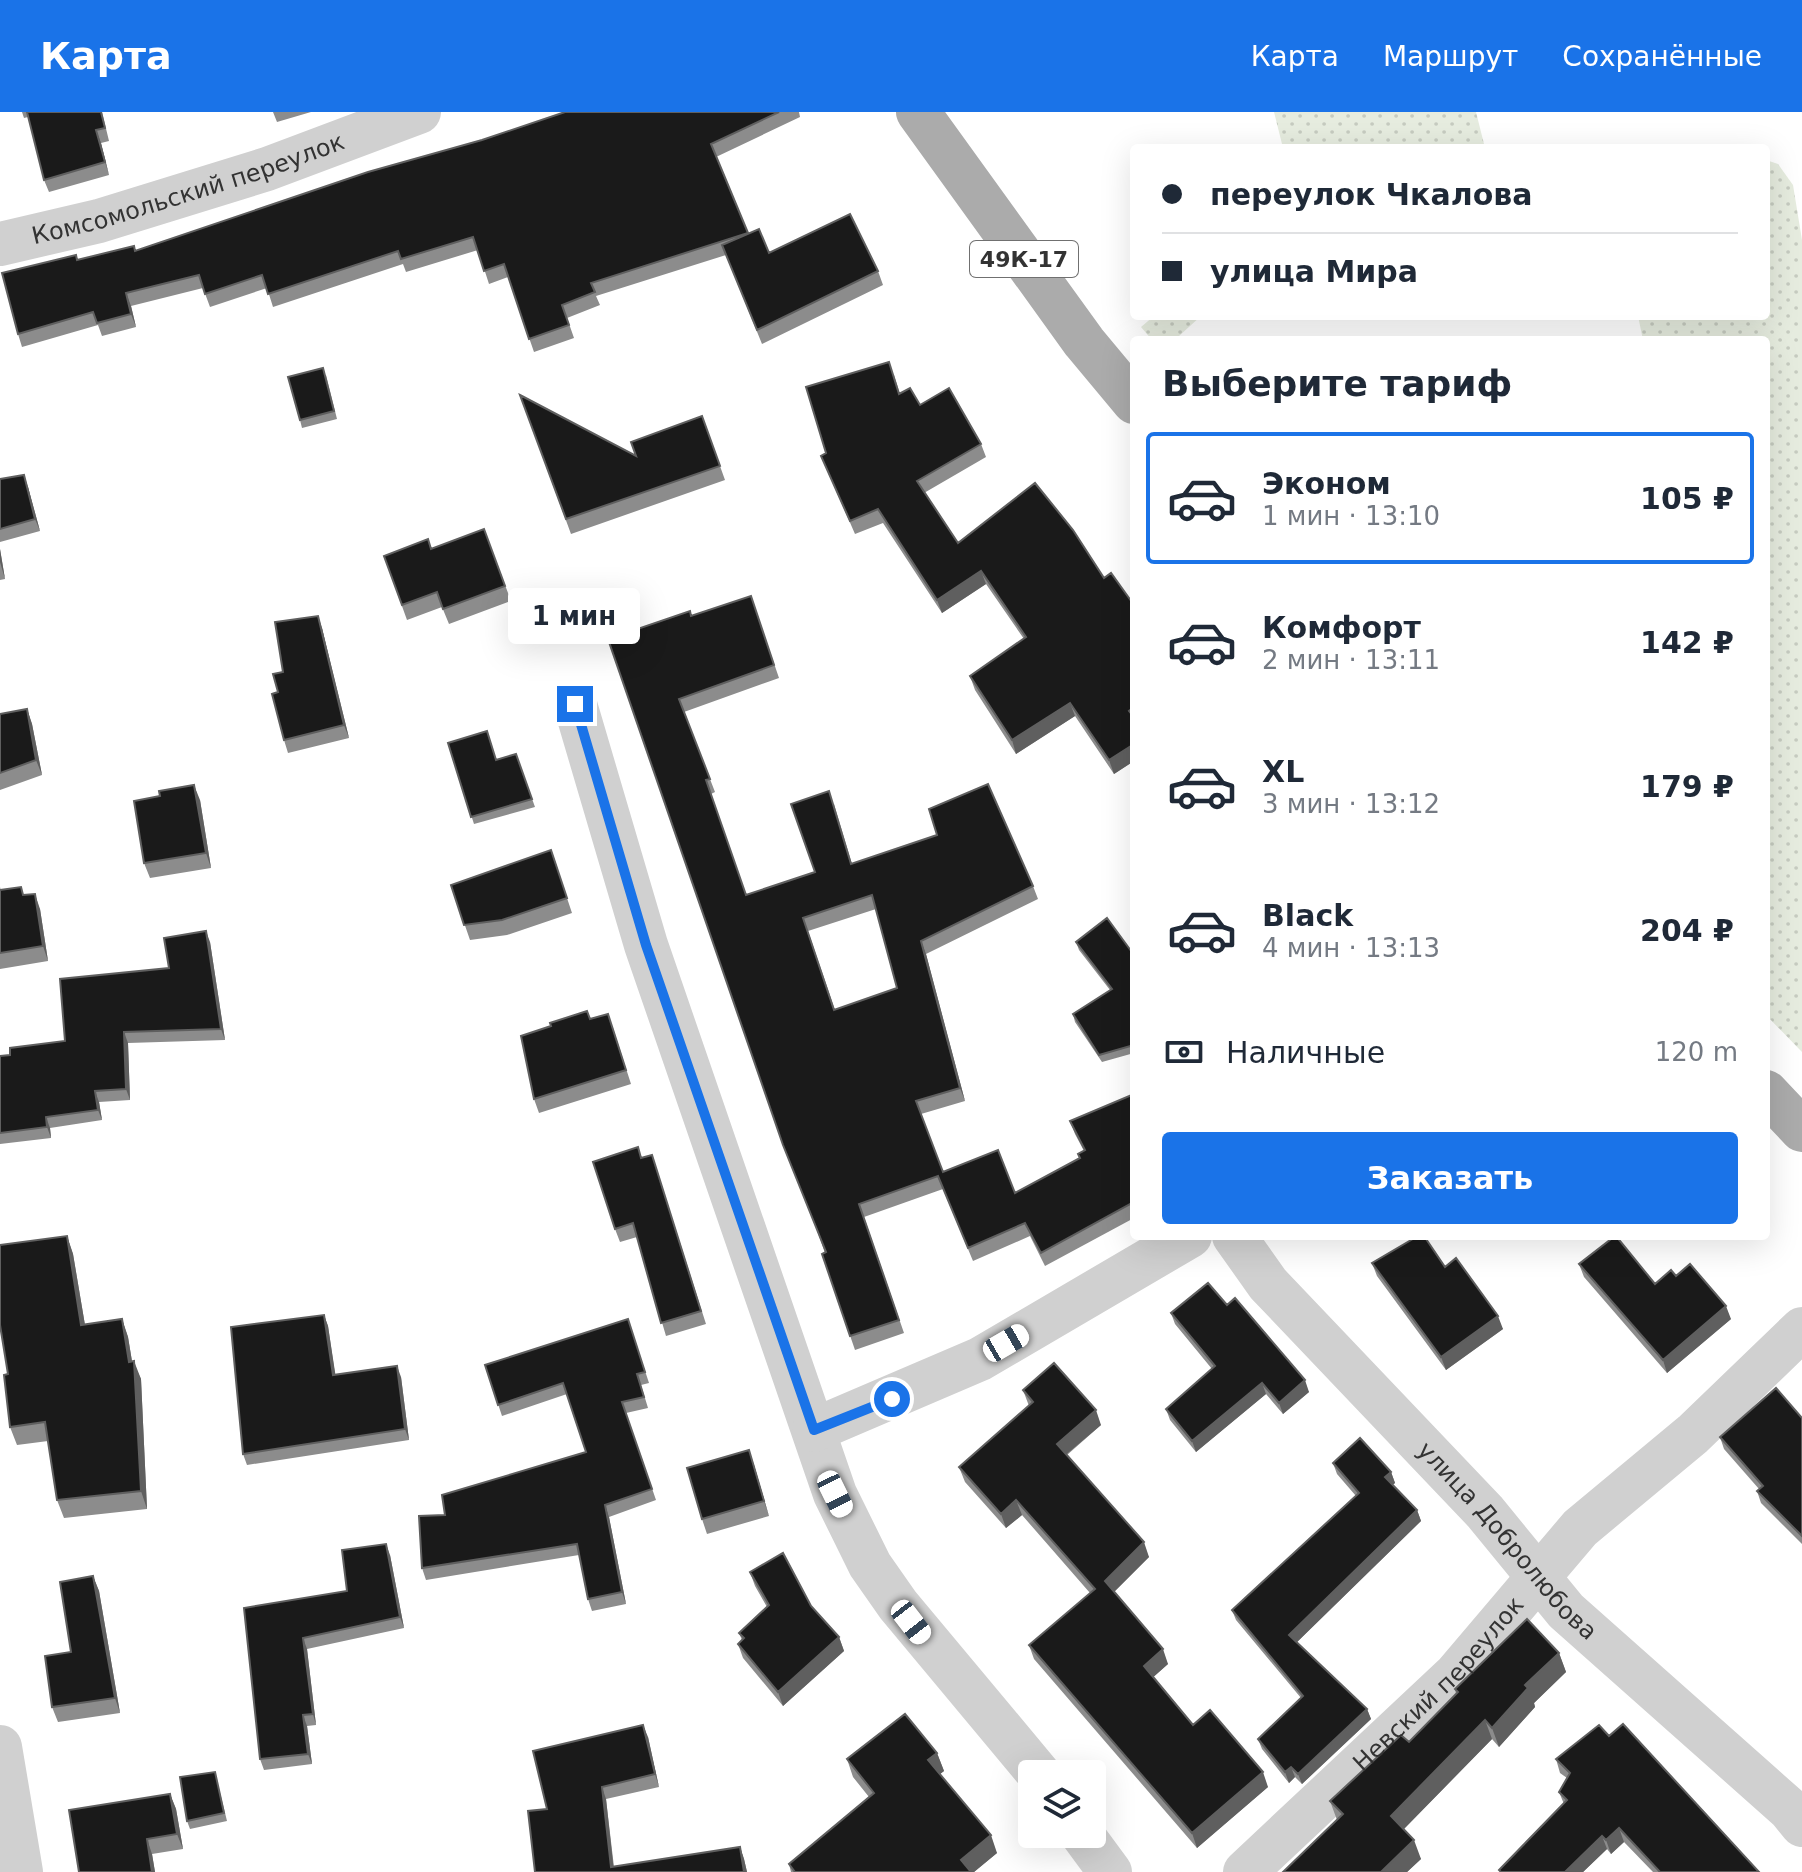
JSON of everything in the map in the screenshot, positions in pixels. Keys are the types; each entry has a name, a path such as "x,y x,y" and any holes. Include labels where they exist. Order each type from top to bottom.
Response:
{"main road":[{"name":"49К-17","path":"918,112 1084,342 1130,397"},
{"path":"1770,1096 1802,1130"}],"street":[{"name":"Комсомольский переулок","path":"0,244 99,221 267,169 419,112"},
{"path":"575,704 646,945 835,1494 870,1565 938,1656 1027,1760"},
{"path":"814,1430 980,1359 1183,1240"},
{"name":"улица Добролюбова","path":"1237,1240 1268,1284 1485,1512 1566,1611 1789,1809 1802,1825"},
{"name":"Невский переулок","path":"1245,1872 1456,1674 1497,1630 1580,1528 1693,1434 1802,1329"},
{"path":"0,1747 21,1872"},
{"path":"1092,1848 1110,1872"}],"shaded area":[{"path":"1274,112 1476,112 1484,144 1282,144"},
{"path":"1770,161 1778,164 1793,185 1802,240 1802,1052 1770,1019 1770,336 1642,336 1639,320 1770,320"},
{"path":"1149,320 1197,320 1179,336 1149,336 1141,327"}],"building":[{"path":"27,112 101,112 105,128 96,130 105,162 44,180"},
{"path":"565,112 779,112 711,144 748,233 591,283 595,292 562,305 569,325 529,339 504,264 484,271 473,237 401,259 398,251 268,294 262,275 205,294 199,275 126,293 131,314 97,323 93,312 18,334 2,273 76,255 77,260 134,246 135,251 368,172 482,140"},
{"path":"850,214 878,271 757,330 722,245 759,229 769,253"},
{"path":"889,362 899,394 910,388 920,405 949,388 981,444 917,481 958,543 1035,483 1073,530 1104,578 1111,573 1130,599 1130,747 1109,760 1070,703 1012,740 970,676 1026,637 981,571 937,600 878,509 850,521 821,456 826,453 806,387"},
{"path":"323,368 334,411 300,420 288,377"},
{"path":"520,395 636,456 631,442 702,416 720,466 566,519"},
{"path":"24,475 35,519 0,529 0,479"},
{"path":"484,529 505,586 443,609 437,592 402,605 384,556 428,539 431,549"},
{"path":"751,596 774,665 679,699 710,779 706,780 746,895 815,872 791,804 829,791 851,864 937,835 929,809 988,784 1033,886 921,941 960,1088 916,1101 943,1172 998,1150 1015,1193 1080,1158 1078,1154 1085,1150 1070,1121 1130,1096 1130,1204 1041,1253 1025,1223 968,1248 938,1176 859,1204 899,1320 850,1336 822,1254 826,1252 783,1145 608,639 690,611 691,616","holes":["872,895 897,988 834,1010 803,918"]},
{"path":"318,616 344,725 284,740 272,694 278,692 273,674 283,672 275,622"},
{"path":"27,709 36,760 0,773 0,714"},
{"path":"487,731 496,760 516,754 532,799 471,817 448,743"},
{"path":"194,785 206,853 144,863 134,801 160,796 159,791"},
{"path":"551,850 567,898 502,920 464,925 451,885"},
{"path":"21,887 23,895 35,894 43,946 0,953 0,890"},
{"path":"1107,918 1130,950 1130,1046 1099,1055 1073,1014 1112,989 1076,942"},
{"path":"206,931 221,1029 124,1032 126,1089 95,1091 98,1110 46,1117 47,1127 0,1133 0,1056 10,1055 10,1048 65,1041 60,979 169,968 164,938"},
{"path":"587,1011 590,1019 608,1014 626,1070 534,1099 521,1036"},
{"path":"638,1147 641,1158 652,1155 701,1311 661,1323 633,1223 615,1229 593,1162"},
{"path":"67,1236 81,1325 122,1319 129,1362 134,1361 141,1491 57,1500 45,1422 10,1427 4,1375 8,1374 0,1325 0,1245"},
{"path":"1411,1240 1427,1240 1445,1267 1456,1258 1498,1316 1441,1357 1372,1263"},
{"path":"1610,1240 1619,1240 1655,1284 1671,1270 1676,1276 1690,1264 1726,1306 1663,1360 1579,1264"},
{"path":"1208,1283 1227,1305 1235,1298 1305,1380 1279,1403 1262,1383 1192,1441 1166,1409 1215,1366 1171,1313"},
{"path":"324,1315 333,1375 397,1366 405,1429 243,1454 231,1327"},
{"path":"628,1319 645,1372 637,1374 644,1397 622,1402 652,1489 605,1505 622,1592 588,1599 577,1544 422,1568 419,1516 445,1515 442,1495 586,1452 563,1383 498,1405 485,1365"},
{"path":"1054,1363 1096,1410 1057,1444 1144,1542 1105,1581 1163,1649 1144,1666 1193,1725 1210,1710 1263,1772 1192,1833 1029,1645 1095,1589 1016,1500 1001,1514 959,1467 1033,1402 1023,1390"},
{"path":"1776,1388 1802,1418 1802,1536 1757,1491 1763,1486 1720,1437"},
{"path":"1360,1438 1391,1472 1385,1477 1417,1510 1289,1635 1367,1709 1298,1774 1291,1767 1285,1772 1258,1739 1303,1696 1232,1610 1359,1493 1333,1463"},
{"path":"749,1450 764,1501 702,1519 687,1468"},
{"path":"386,1544 400,1617 303,1638 313,1714 303,1715 308,1754 260,1759 244,1608 347,1591 342,1550"},
{"path":"783,1553 811,1606 839,1637 778,1692 738,1644 744,1638 739,1633 769,1605 750,1572"},
{"path":"93,1576 115,1698 52,1707 45,1656 71,1652 60,1582"},
{"path":"1527,1619 1559,1653 1525,1685 1528,1688 1492,1728 1485,1720 1391,1816 1414,1840 1381,1872 1283,1872 1343,1814 1330,1801 1401,1735 1409,1742 1458,1692 1455,1689"},
{"path":"905,1714 937,1753 928,1760 991,1835 961,1860 971,1872 795,1872 789,1864 874,1793 847,1759"},
{"path":"1623,1724 1759,1872 1660,1872 1619,1828 1606,1840 1602,1836 1565,1872 1499,1870 1567,1800 1559,1792 1570,1773 1556,1759 1599,1725 1609,1736"},
{"path":"643,1725 655,1774 602,1787 611,1867 740,1847 744,1872 535,1872 528,1811 547,1809 533,1751"},
{"path":"215,1772 224,1813 187,1821 180,1777"},
{"path":"170,1794 177,1834 147,1839 152,1872 79,1872 69,1810"}],"route":[{"path":"575,704 646,945 814,1430 892,1399"}]}
